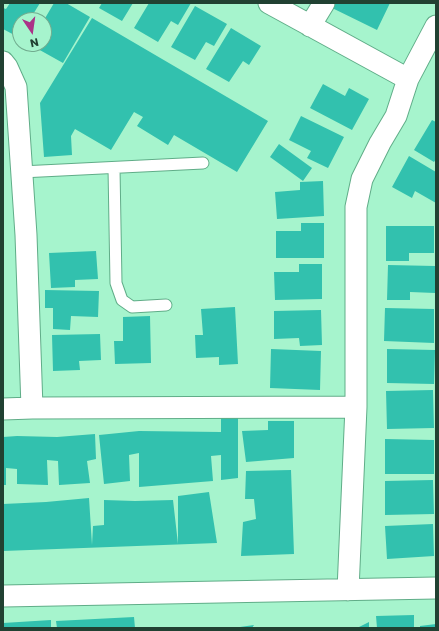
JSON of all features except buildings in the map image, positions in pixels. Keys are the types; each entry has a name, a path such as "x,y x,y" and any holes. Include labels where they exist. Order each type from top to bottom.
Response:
{"street":[{"path":"269,3 408,80"},
{"path":"310,26 324,3"},
{"path":"348,590 356,407 356,207 362,179 380,143 396,116 408,80 436,26"},
{"path":"3,62 7,67 16,87 26,235 32,408"},
{"path":"3,409 356,407"},
{"path":"3,596 436,588"}],"lane":[{"path":"22,172 204,163"},
{"path":"114,168 116,283 122,300 132,307 166,305"}]}
